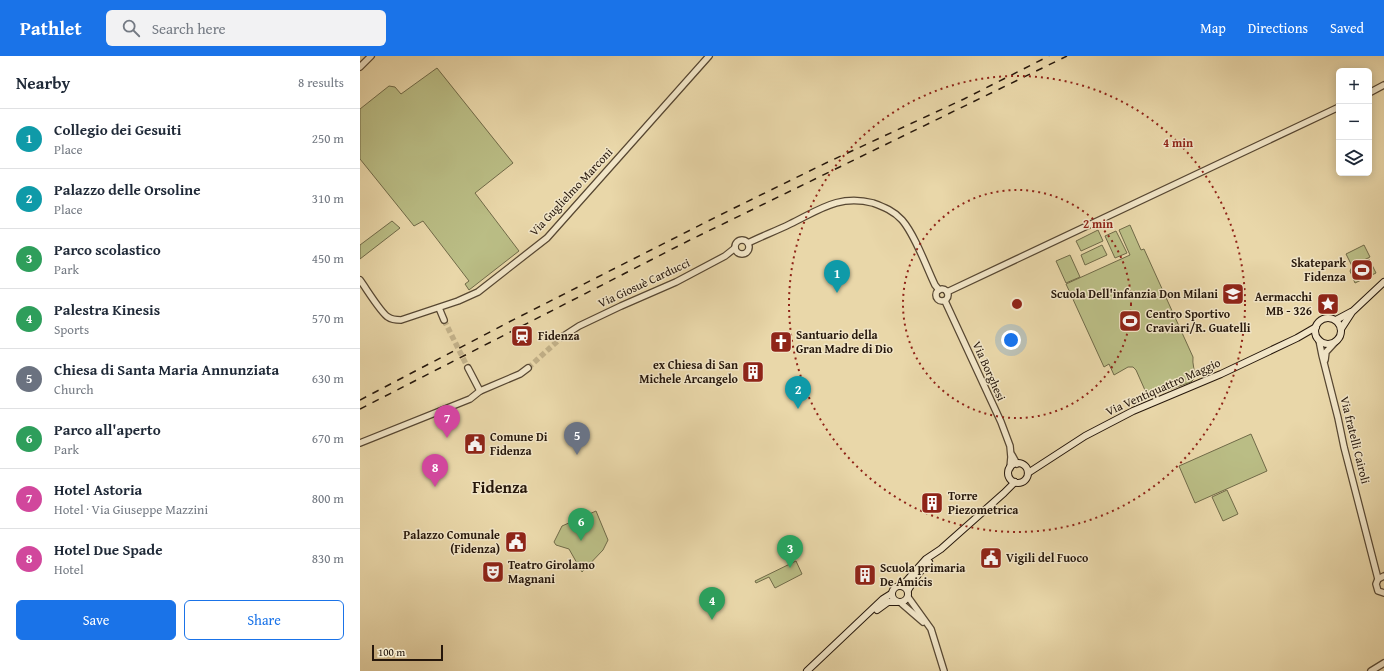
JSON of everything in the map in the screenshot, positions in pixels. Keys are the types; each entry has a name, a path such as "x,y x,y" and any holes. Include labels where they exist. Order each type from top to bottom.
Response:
{"main road":[{"name":"Via Ventiquattro Maggio","path":"1297,338 1313,337 1322,342 1330,343 1337,340 1340,337 1341,330 1352,312 1384,282"},
{"name":"Via Ventiquattro Maggio","path":"807,671 864,619 883,599 892,594 896,587 902,586 917,568 941,549 1015,482 1020,483 1024,480 1026,470 1042,463 1085,436 1133,411 1221,374 1297,338 1316,327 1319,322 1325,319 1336,320 1352,312"},
{"path":"1336,320 1341,330"},
{"path":"1316,327 1316,334 1319,339"},
{"path":"1010,468 1017,464 1026,470"},
{"name":"Via Ventiquattro Maggio","path":"998,498 1007,484 1010,468"},
{"path":"1009,476 1015,482"},
{"name":"Via Ventiquattro Maggio","path":"864,619 888,602 905,601 919,573 941,549"},
{"path":"902,586 908,594"},
{"path":"892,594 892,598 899,602"}],"street":[{"path":"360,68 371,56"},
{"name":"Via Guglielmo Marconi","path":"360,280 382,312 391,319 401,320 439,308 478,292 547,238 709,56"},
{"path":"1372,91 1384,85"},
{"path":"947,292 1336,108"},
{"path":"748,243 790,224 828,204 850,200 860,200 883,206 902,220 911,233 935,285 939,290"},
{"path":"739,240 743,240 748,243 749,250 744,254 737,252 735,248 739,240"},
{"name":"Via Giosuè Carducci","path":"562,337 586,323 697,271 725,256 735,248"},
{"path":"939,290 943,289 947,292"},
{"path":"939,290 936,293 937,299 941,301 948,297 947,292"},
{"name":"Via Borghesi","path":"945,300 1001,422 1010,451 1017,464"},
{"path":"439,308 444,320"},
{"name":"Via fratelli Cairoli","path":"1319,339 1344,447 1375,566 1382,577 1376,584 1377,589 1384,593"},
{"name":"Via fratelli Cairoli","path":"1325,366 1326,352 1337,340"},
{"path":"468,368 479,392"},
{"path":"360,443 470,399 479,392 520,374 528,368"},
{"name":"Via Borghesi","path":"1010,451 1010,468"},
{"path":"908,594 933,635 944,671"},
{"path":"899,602 928,626"},
{"path":"1371,671 1384,663"}],"green space":[{"path":"437,68 513,163 475,193 519,251 469,290 465,284 469,281 423,221 414,226 360,159 360,109 389,86 395,87 401,94"},
{"path":"392,221 400,228 360,259 360,245"},
{"name":"Centro Sportivo Craviari/R. Guatelli","path":"1130,225 1141,250 1144,249 1193,357 1195,378 1191,382 1148,397 1136,370 1133,367 1128,367 1114,375 1109,364 1104,367 1066,284 1130,255 1119,230"},
{"path":"1098,230 1103,241 1081,251 1076,241"},
{"path":"1116,231 1127,253 1115,258 1105,236"},
{"path":"1102,245 1107,255 1085,265 1081,255"},
{"path":"1364,245 1370,257 1352,266 1346,254"},
{"path":"1070,255 1080,277 1066,283 1056,261"},
{"name":"Skatepark Fidenza","path":"1369,259 1376,273 1355,283 1350,271 1352,267"},
{"path":"1251,434 1267,471 1195,503 1179,466"},
{"path":"1227,490 1238,514 1223,521 1212,497"},
{"path":"596,511 608,540 603,550 582,572 569,549 556,545 554,542 562,526"},
{"path":"796,561 802,574 775,588 769,577 756,583 755,581"}],"tunnel":[{"path":"444,320 468,368"},
{"path":"528,368 562,337"}],"railway":[{"path":"360,400 509,322 720,215 828,162 964,99 1049,56"},
{"path":"360,409 688,241 1067,56"}],"place":[{"name":"Skatepark Fidenza","path":"1362,270"},
{"name":"Collegio dei Gesuiti","path":"837,293"},
{"name":"Scuola Dell'infanzia Don Milani","path":"1233,294"},
{"name":"Aermacchi MB - 326","path":"1328,304"},
{"name":"Centro Sportivo Craviari/R. Guatelli","path":"1130,321"},
{"name":"Fidenza","path":"522,336"},
{"name":"Santuario della Gran Madre di Dio","path":"781,342"},
{"name":"ex Chiesa di San Michele Arcangelo","path":"753,372"},
{"name":"Palazzo delle Orsoline","path":"798,409"},
{"name":"Hotel Astoria","path":"447,438"},
{"name":"Comune Di Fidenza","path":"475,444"},
{"name":"Chiesa di Santa Maria Annunziata","path":"577,455"},
{"name":"Hotel Due Spade","path":"435,487"},
{"name":"Torre Piezometrica","path":"932,503"},
{"name":"Parco all'aperto","path":"581,541"},
{"name":"Palazzo Comunale (Fidenza)","path":"516,542"},
{"name":"Vigili del Fuoco","path":"991,558"},
{"name":"Parco scolastico","path":"790,568"},
{"name":"Teatro Girolamo Magnani","path":"493,572"},
{"name":"Scuola primaria De Amicis","path":"865,575"},
{"name":"Palestra Kinesis","path":"712,620"}],"district":[{"name":"Fidenza","path":"500,487"}]}
